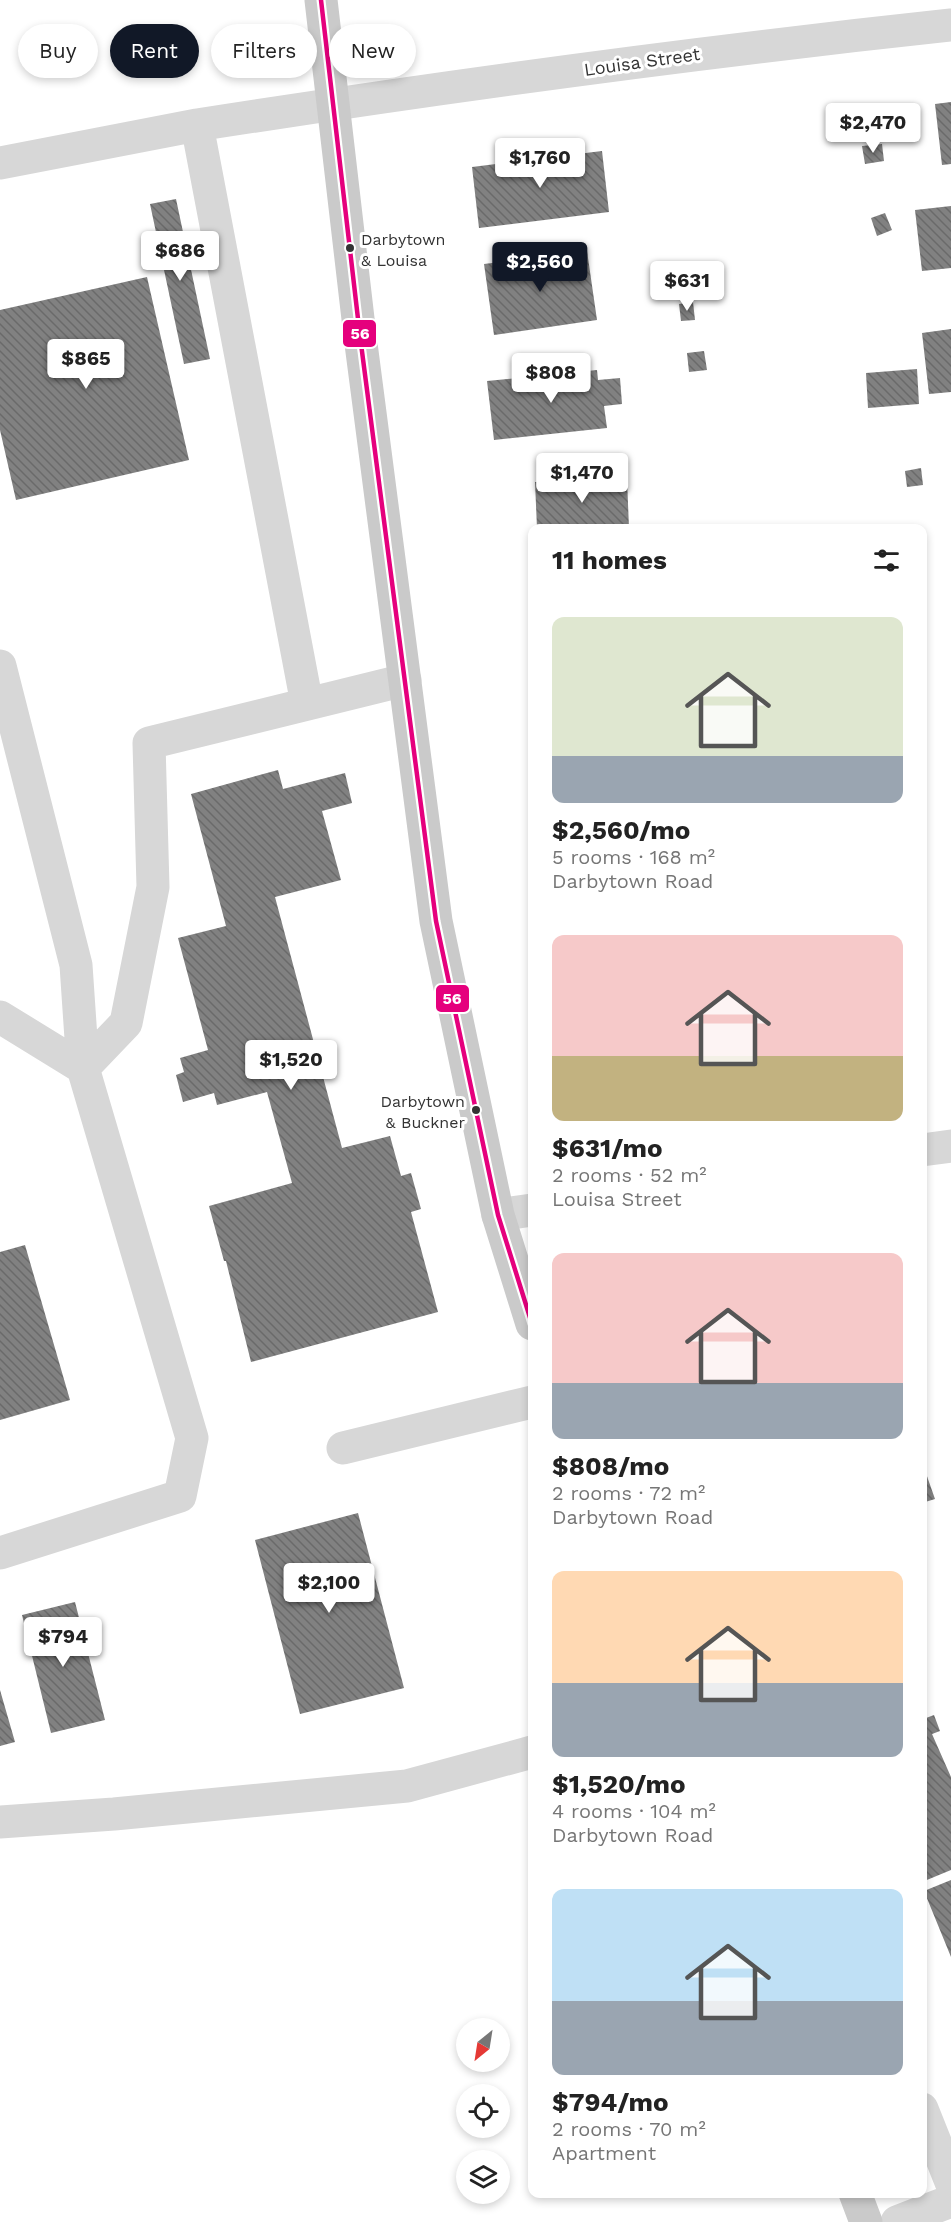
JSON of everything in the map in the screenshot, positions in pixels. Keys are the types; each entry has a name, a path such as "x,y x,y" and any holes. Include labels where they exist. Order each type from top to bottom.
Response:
{"main road":[{"path":"321,0 436,921 498,1215 528,1311"},
{"path":"857,2198 866,2222"}],"street":[{"name":"Louisa Street","path":"0,163 196,125 333,104 781,43 951,26"},
{"path":"196,125 307,704"},
{"path":"0,666 76,965 83,1068 192,1438 180,1496 0,1553"},
{"path":"83,1068 126,1023 153,887 149,743 405,680"},
{"path":"0,1017 83,1068"},
{"path":"927,1149 951,1146"},
{"path":"498,1215 528,1211"},
{"path":"343,1448 528,1403"},
{"path":"0,1822 125,1814 407,1786 528,1753"},
{"path":"927,2122 951,2182"},
{"path":"897,2222 951,2201"}],"building":[{"path":"951,102 951,164 942,165 935,104"},
{"path":"882,144 884,161 865,164 862,146"},
{"path":"602,151 609,212 479,228 472,167"},
{"path":"176,199 210,359 184,364 150,204"},
{"path":"951,206 951,268 922,271 915,210"},
{"path":"885,213 892,230 877,236 871,218"},
{"path":"587,251 597,320 494,335 484,264"},
{"path":"147,277 189,460 16,500 0,430 0,310"},
{"path":"693,302 695,320 681,321 679,304"},
{"path":"951,329 951,392 929,394 922,333"},
{"path":"704,351 707,370 689,372 687,353"},
{"path":"917,369 919,404 868,408 866,373"},
{"path":"597,370 598,380 620,378 622,404 604,406 607,428 494,440 487,381"},
{"path":"921,468 923,485 907,487 905,471"},
{"path":"627,479 629,524 537,524 535,482"},
{"path":"278,770 283,789 345,773 352,803 322,811 341,880 275,897 342,1148 390,1136 401,1176 411,1173 421,1209 411,1212 438,1312 251,1362 226,1261 224,1261 209,1206 292,1183 267,1092 217,1105 214,1093 183,1102 176,1075 184,1072 180,1058 208,1050 178,938 226,926 191,794"},
{"path":"25,1245 70,1400 0,1420 0,1252"},
{"path":"927,1476 935,1499 927,1501"},
{"path":"358,1513 404,1688 300,1714 255,1540"},
{"path":"75,1602 105,1720 51,1733 22,1615"},
{"path":"0,1690 15,1742 0,1746"},
{"path":"934,1715 940,1731 932,1734 951,1777 951,1870 927,1880 927,1718"},
{"path":"951,1880 951,1957 927,1898 927,1890"}],"transit line":[{"name":"56","path":"321,0 360,336 436,921 498,1215 528,1311"}],"place":[{"name":"Darbytown & Louisa","path":"350,248"},
{"name":"Darbytown & Buckner","path":"476,1110"}]}
